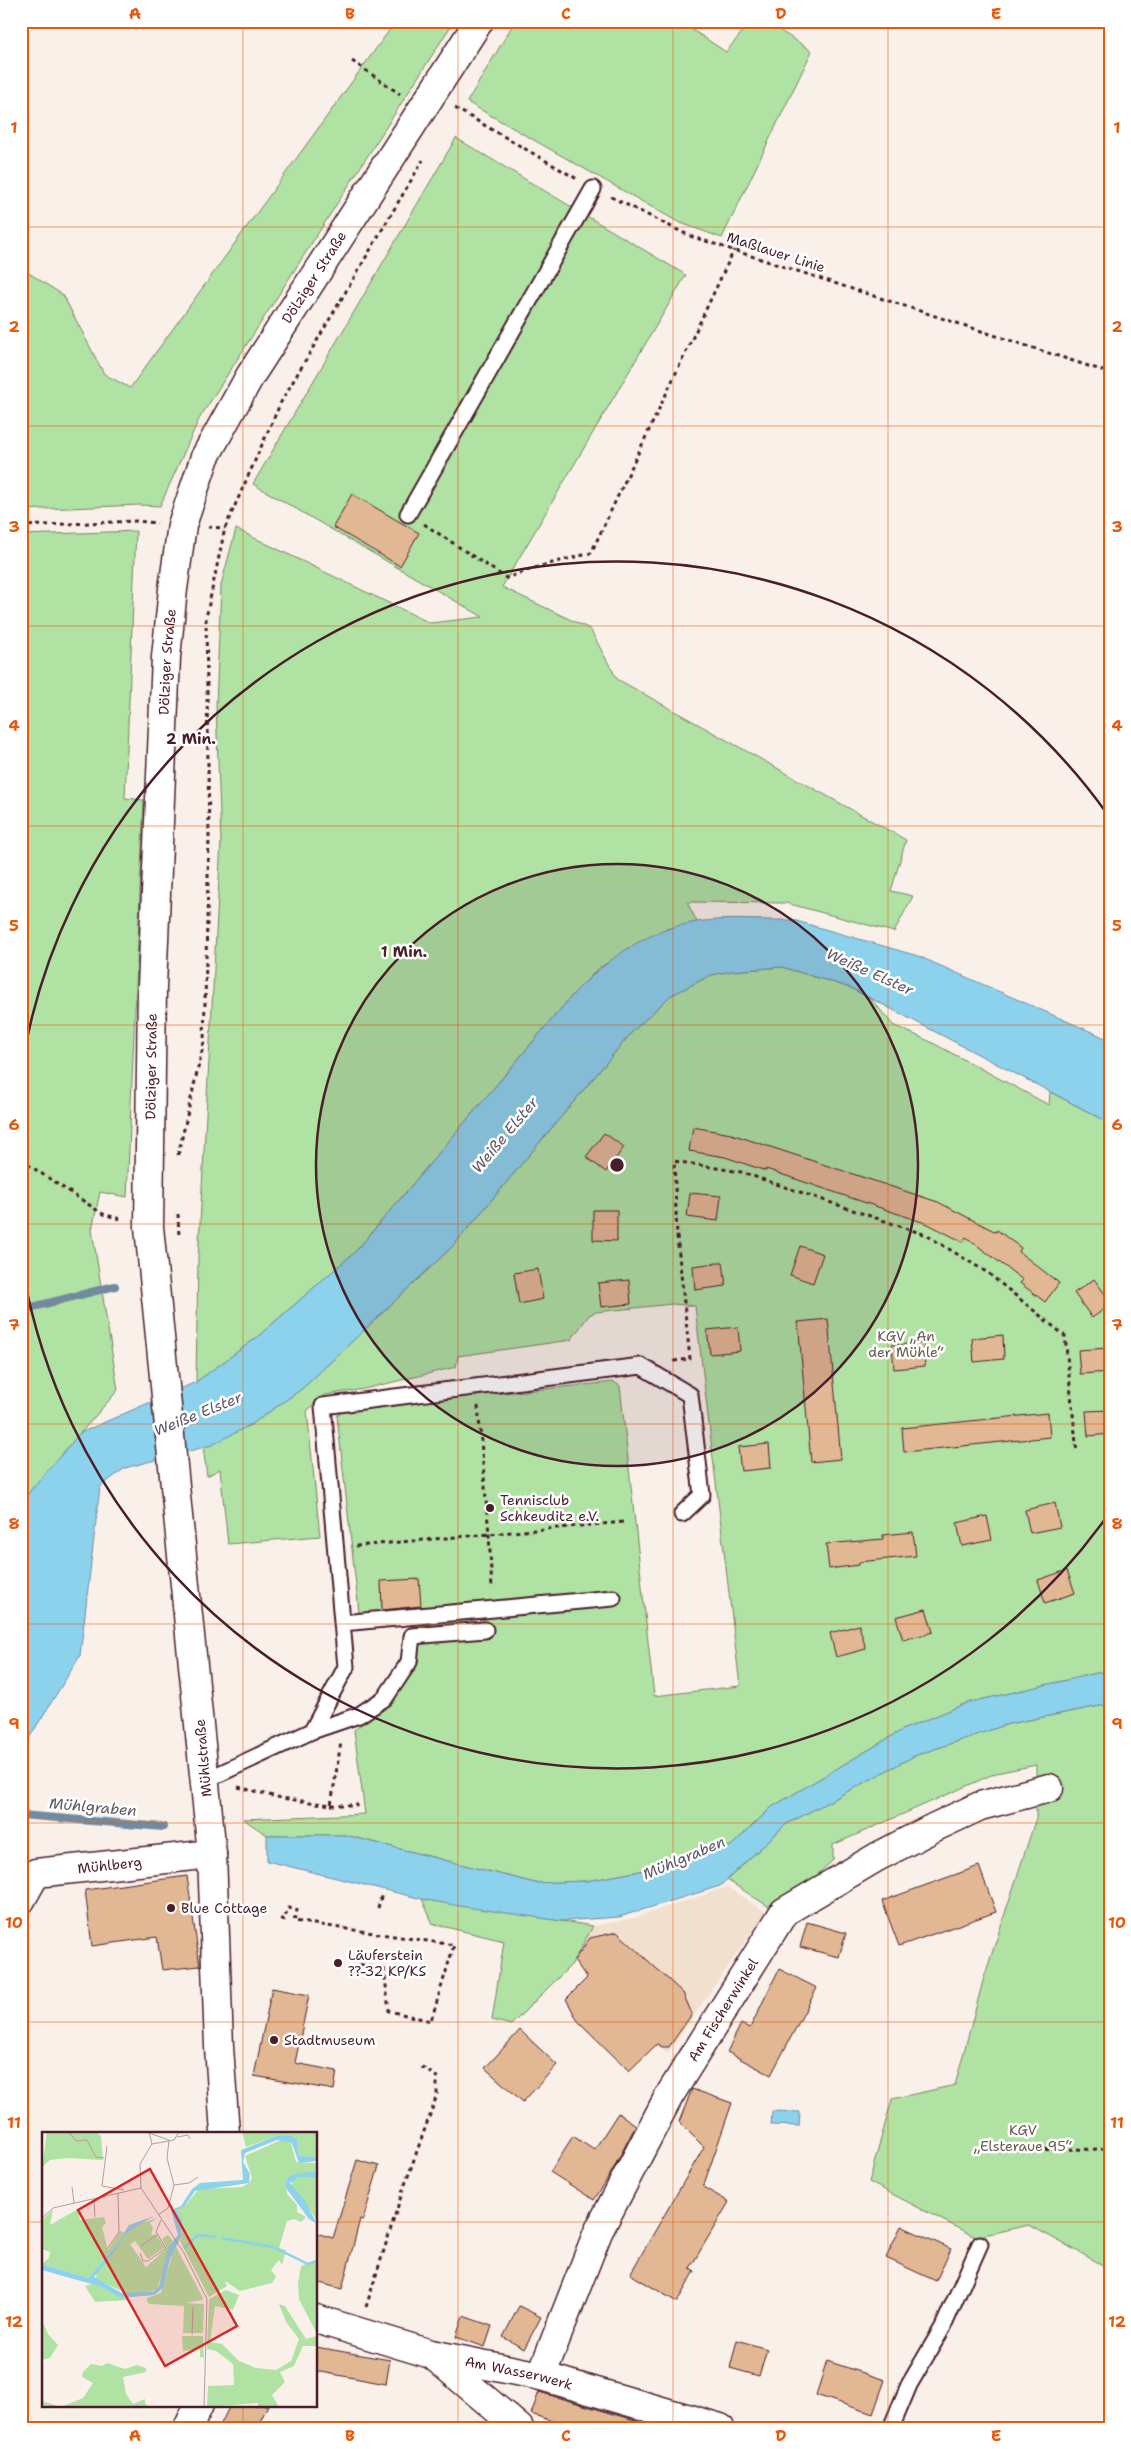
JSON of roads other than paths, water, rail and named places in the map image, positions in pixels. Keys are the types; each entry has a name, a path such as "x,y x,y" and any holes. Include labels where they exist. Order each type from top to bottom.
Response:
{"street":[{"name":"Dölziger Straße","path":"164,1385 149,1227 152,987 166,657 182,526 205,457 250,376 436,113 479,21"},
{"name":"Mühlstraße","path":"164,1385 174,1477 217,1782 212,1854 218,2047 225,2132"},
{"name":"Am Fischerwinkel","path":"541,2376 598,2232 664,2105 784,1912 877,1857 941,1824 980,1806 1050,1788"},
{"name":"Mühlberg","path":"21,1900 36,1874 212,1854"},
{"name":"Am Wasserwerk","path":"318,2320 431,2354 541,2376 720,2428"},
{"path":"431,2354 519,2428"},
{"path":"188,2428 199,2406"}],"lane":[{"path":"408,514 593,189"},
{"path":"312,1731 346,1667 323,1406 641,1366 690,1395 702,1495 682,1514"},
{"path":"342,1623 613,1598"},
{"path":"217,1782 312,1731 359,1715 385,1698 409,1662 412,1636 485,1630"},
{"path":"891,2428 908,2385 943,2327 980,2244"}],"water":[{"name":"Weiße Elster","path":"720,920 793,920 918,956 1110,1040 1110,1123 851,988 782,967 732,971 711,975 670,996 632,1032 454,1245 303,1388 252,1424 212,1445 125,1468 100,1487 80,1656 23,1748 21,1827 21,1507 24,1498 80,1433 196,1382 255,1339 356,1251 575,992 616,957 630,947 662,931 697,922"},
{"path":"1110,1670 1110,1704 1008,1724 914,1756 785,1825 720,1886 619,1917 562,1921 465,1907 422,1899 267,1861 267,1835 345,1835 535,1883 586,1881 636,1872 731,1846 772,1807 902,1730 967,1703"},
{"path":"772,2111 800,2112 799,2126 771,2125"}],"waterway":[{"path":"21,1310 115,1286"},
{"name":"Mühlgraben","path":"21,1815 163,1827"}],"place":[{"name":"Tennisclub Schkeuditz e.V.","path":"490,1508"},
{"name":"Blue Cottage","path":"171,1908"},
{"name":"Läuferstein ??-32 KP/KS","path":"338,1963"},
{"name":"Stadtmuseum","path":"274,2040"}],"park label":[{"name":"KGV „An der Mühle“","path":"906,1344"},
{"name":"KGV „Elsteraue 95“","path":"1023,2138"}]}
